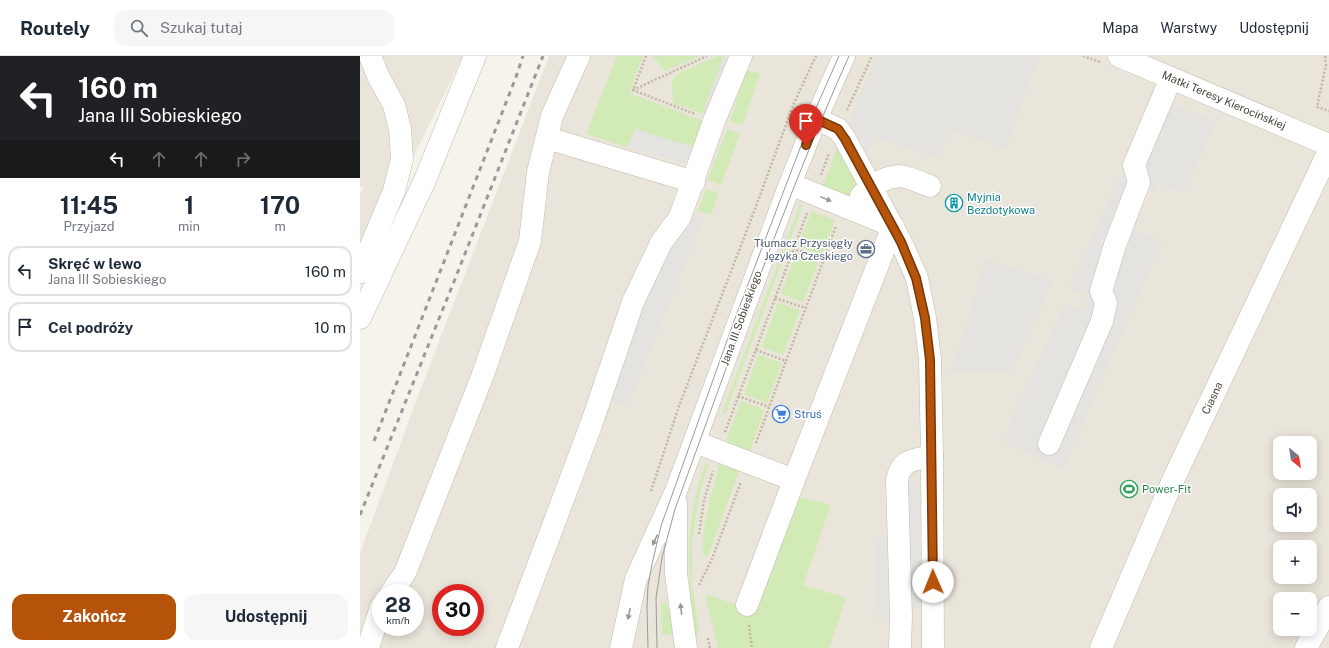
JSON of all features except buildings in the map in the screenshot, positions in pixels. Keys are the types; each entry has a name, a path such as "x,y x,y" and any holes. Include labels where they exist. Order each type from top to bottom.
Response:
{"street":[{"path":"360,272 394,191 402,159 400,128 394,105 379,78 370,56"},
{"path":"360,318 425,180 476,56"},
{"path":"397,584 405,573 482,377 530,241 538,172 552,116 579,56"},
{"path":"507,648 591,425 633,302 661,243 680,217 694,182 714,121 741,56"},
{"name":"Jana III Sobieskiego","path":"621,648 636,579 676,492 790,184 816,119 844,56"},
{"name":"Matki Teresy Kierocińskiej","path":"1119,56 1329,144"},
{"path":"1049,444 1102,321 1106,303 1101,291 1115,246 1139,182 1134,165 1171,78"},
{"path":"816,119 838,129 845,139 901,242 916,278 925,318 930,360 933,648"},
{"path":"547,138 694,182"},
{"name":"Ciasna","path":"1101,648 1173,480 1329,151"},
{"path":"853,210 860,197 871,187 883,180 900,176 930,186"},
{"path":"790,184 892,226"},
{"path":"748,605 794,480 892,226"},
{"path":"694,442 719,450 794,480"},
{"path":"900,648 901,616 896,480 898,472 903,464 932,456"},
{"name":"Jana III Sobieskiego","path":"676,492 676,574 686,648"},
{"path":"1306,648 1329,606"},
{"path":"368,648 372,635"}],"path":[{"path":"633,90 646,56"},
{"path":"633,90 707,56"},
{"path":"650,495 679,406 755,210 794,103 816,56"},
{"path":"698,540 706,490 738,396 838,129 872,56"},
{"path":"1325,56 1328,65 1318,107 1329,111"},
{"path":"633,90 714,121"},
{"path":"754,447 837,224"},
{"path":"794,249 824,259"},
{"path":"775,298 806,308"},
{"path":"756,350 786,361"},
{"path":"738,396 769,407"},
{"path":"699,585 712,559 743,476"},
{"path":"699,578 700,590"},
{"path":"706,633 710,648"}],"shaded area":[{"path":"360,56 463,56 360,265 360,195 363,188 360,186"},
{"path":"549,56 1329,56 1329,648 360,648 360,553 418,396"},
{"path":"724,56 737,56 716,113 704,108"},
{"path":"879,56 1039,56 1006,149 950,129 939,159 875,137 868,155 850,125 855,106"},
{"path":"1155,98 1216,121 1184,194 1159,183 1155,192 1148,190 1137,216 1140,217 1135,230 1162,242 1063,469 1004,442 1012,417 1065,303 1082,310 1088,296 1069,288"},
{"path":"635,129 692,147 689,163 682,163 627,147"},
{"path":"689,213 704,217 628,406 606,399 654,265"},
{"path":"985,259 1042,277 1053,282 1012,373 949,373 958,351"},
{"path":"918,482 923,608 907,609 909,648 885,648 893,625 878,619 874,536 890,534 888,484"}],"green space":[{"path":"617,56 643,56 629,93 709,123 689,163 692,147 635,129 627,147 586,134"},
{"path":"653,56 700,56 665,71"},
{"path":"718,56 730,56 711,117 673,103 672,80 679,73"},
{"path":"747,70 760,74 743,125 730,121"},
{"path":"727,129 740,134 721,185 708,180"},
{"path":"839,144 858,184 854,193 846,198 820,192"},
{"path":"706,189 718,193 711,215 698,211"},
{"path":"800,204 803,205 725,415 722,413"},
{"path":"812,211 835,220 822,255 798,246"},
{"path":"796,254 818,262 803,302 781,294"},
{"path":"778,302 800,311 783,355 762,347"},
{"path":"758,355 782,363 767,403 744,394"},
{"path":"741,401 764,410 750,451 726,442"},
{"path":"707,462 708,465 700,491 692,542 692,585 699,629 696,640 691,602 689,566 690,529 697,491"},
{"path":"720,462 738,468 739,471 708,556 705,558 703,551 704,527"},
{"path":"800,497 831,505 803,585 846,598 829,648 718,648 706,600 706,594 753,611"},
{"path":"661,602 666,603 670,612 673,634 662,635"}],"tram line":[{"path":"648,648 648,586 661,526 734,321 812,117 839,56"},
{"path":"657,648 656,598 662,558 675,509 780,224 802,167 849,56"}],"railway":[{"path":"374,441 523,56"},
{"path":"360,515 543,56"}],"place":[{"name":"Myjnia Bezdotykowa","path":"954,203"},
{"name":"Tłumacz Przysięgły Języka Czeskiego","path":"866,249"},
{"name":"Struś","path":"781,414"},
{"name":"Power-Fit","path":"1129,489"}],"route":[{"path":"806,145 816,119 838,129 845,139 901,242 916,278 925,318 930,360 933,582"}]}
